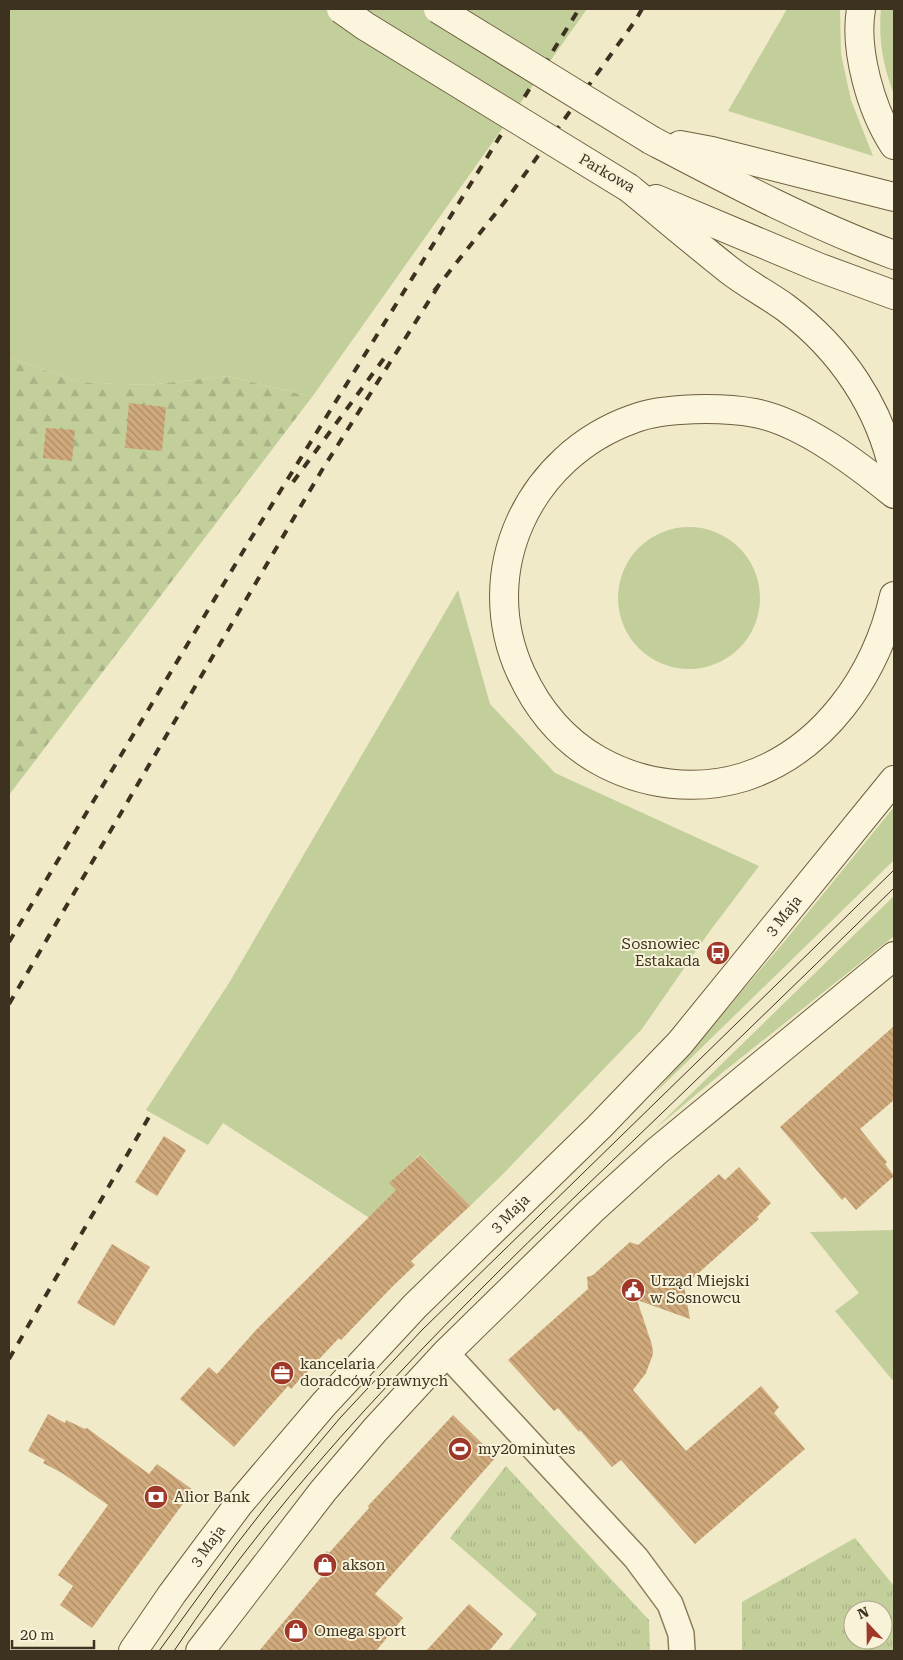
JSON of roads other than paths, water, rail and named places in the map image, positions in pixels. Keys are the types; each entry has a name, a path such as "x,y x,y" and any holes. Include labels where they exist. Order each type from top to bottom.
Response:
{"street":[{"name":"Parkowa","path":"341,9 365,26 629,188 818,267 894,295"},
{"path":"438,9 651,140 767,200 846,237 894,255"},
{"path":"862,9 860,38 863,64 877,112 894,144"},
{"path":"651,140 712,151 894,197"},
{"path":"629,188 731,271 788,309 820,337 852,374 864,394 884,438 894,474"},
{"path":"894,494 866,472 799,428 755,413 709,409 664,412 636,418 596,436 575,450 543,482 528,504 510,549 504,587 504,618 514,658 537,703 568,739 585,753 627,774 652,781 700,785 725,782 767,768 787,758 811,739 839,711 854,691 877,649 886,627 894,596"},
{"name":"3 Maja","path":"133,1651 172,1594 239,1504 324,1404 415,1306 599,1126 680,1043 894,780"},
{"path":"200,1651 323,1491 375,1430 446,1353 591,1211 657,1150 894,956"},
{"path":"446,1353 636,1558 670,1604 681,1634 682,1651"}],"tram line":[{"path":"159,1651 271,1500 340,1418 422,1330 894,870"},
{"path":"174,1651 218,1588 265,1526 366,1409 473,1297 894,888"}],"railway":[{"path":"9,942 250,540 579,9"},
{"path":"434,291 507,199 642,9"},
{"path":"9,1004 322,470 439,285"},
{"path":"293,482 388,353"},
{"path":"9,1359 149,1117"}],"place":[{"name":"Sosnowiec Estakada","path":"718,953"},
{"name":"Urząd Miejski w Sosnowcu","path":"633,1290"},
{"name":"kancelaria doradców prawnych","path":"282,1373"},
{"name":"my20minutes","path":"460,1449"},
{"name":"Alior Bank","path":"156,1497"},
{"name":"akson","path":"325,1565"},
{"name":"Omega sport","path":"296,1631"}]}
